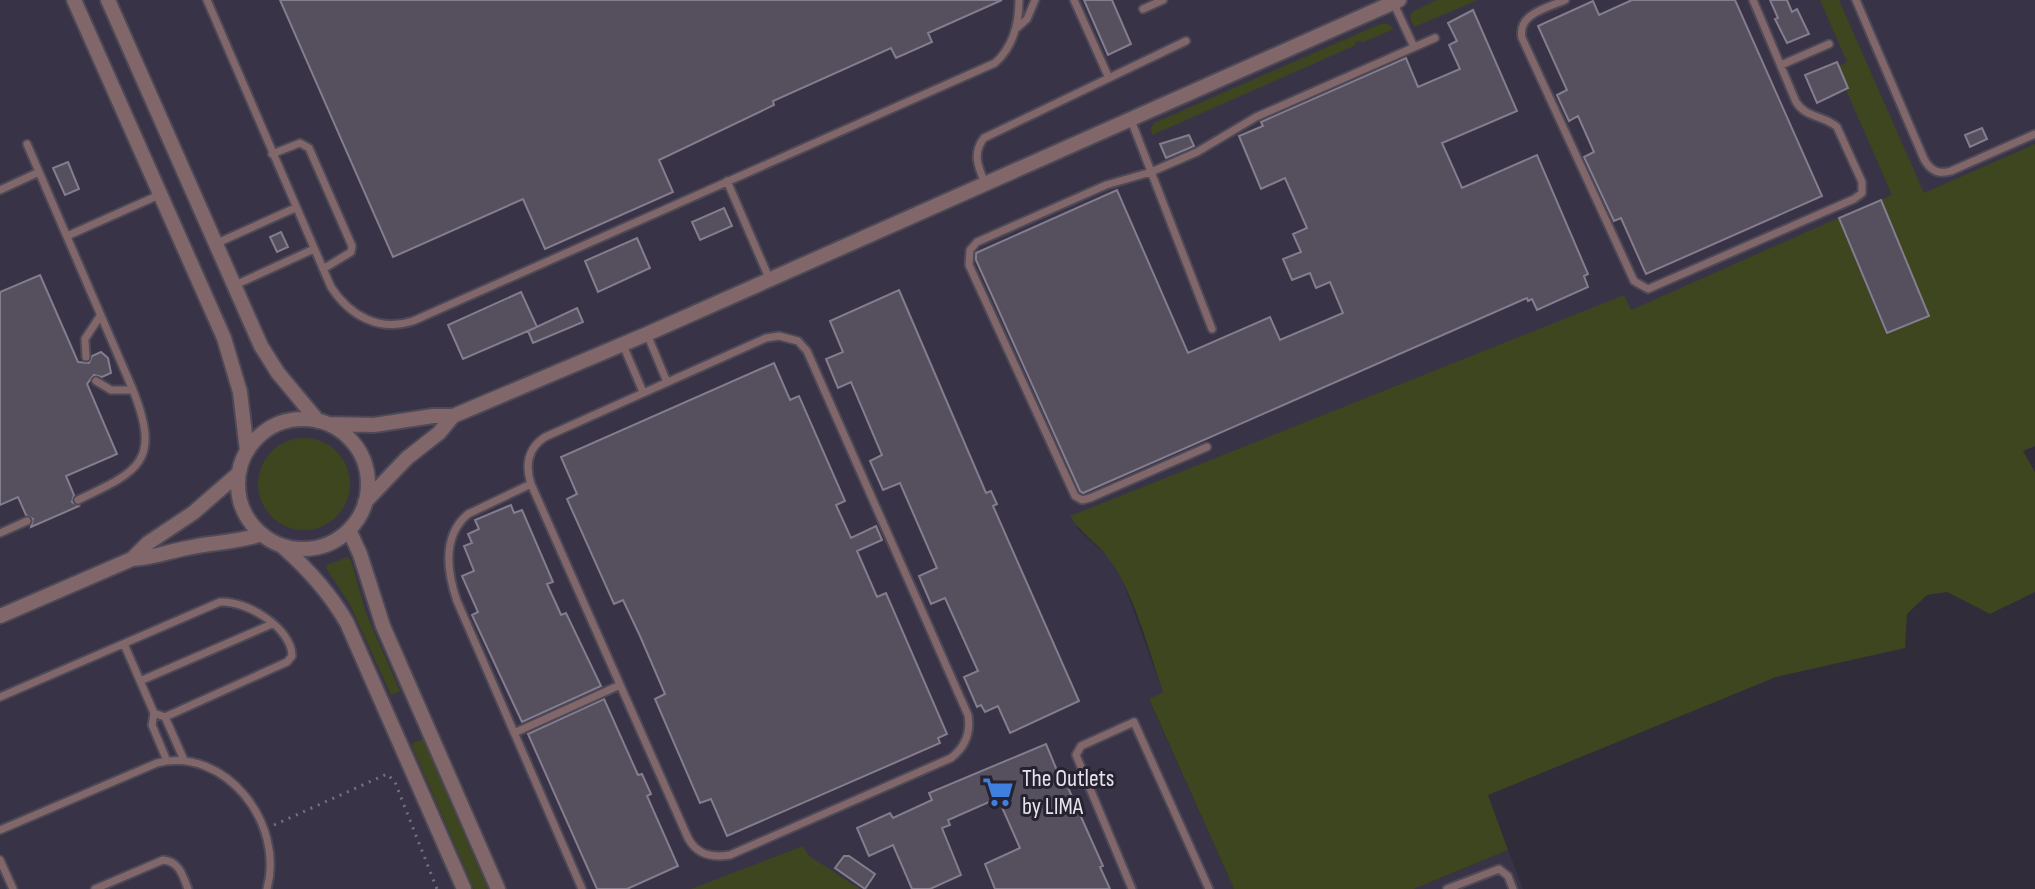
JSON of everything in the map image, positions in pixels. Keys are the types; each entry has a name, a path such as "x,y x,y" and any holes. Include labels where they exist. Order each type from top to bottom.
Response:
{"street":[{"path":"74,0 231,357 244,409 247,451"},
{"path":"108,0 233,286 269,359 323,422 354,443 364,462 368,483 365,503 360,517 349,530 328,545 304,550 281,546"},
{"path":"464,889 347,623 315,577 281,546 262,534 247,517 239,496 239,473 247,451 260,435 278,424 298,419 374,425 453,416 623,345 1396,1"},
{"path":"365,503 407,458 439,433 453,416"},
{"path":"132,559 148,543 193,513 239,473"},
{"path":"349,530 383,626 498,889"},
{"path":"0,616 132,559 156,558 188,548 234,542 262,534"}],"lane":[{"path":"207,0 295,208 338,297 355,314 374,323 404,324 995,63 1002,57 1017,28 1027,19 1035,0"},
{"path":"1017,28 1019,0"},
{"path":"1074,0 1108,76"},
{"path":"1143,9 1163,0"},
{"path":"1565,0 1525,19 1521,34 1634,281 1642,288 1653,288 1862,193 1862,182 1837,127 1803,111 1753,0"},
{"path":"1856,0 1931,169 1941,173 1951,171 2035,134"},
{"path":"1396,1 1414,47"},
{"path":"1207,447 1090,498 1082,500 1075,496 969,265 968,255 977,242 1106,185 1151,172 1197,152 1256,117 1435,38"},
{"path":"985,184 976,156 984,138 1186,41"},
{"path":"1781,65 1829,44"},
{"path":"1130,118 1212,329"},
{"path":"272,154 300,143 309,148 352,246 346,257 323,269"},
{"path":"27,144 133,390 145,426 146,441 140,460 122,479 78,500"},
{"path":"0,190 39,172"},
{"path":"727,181 770,279"},
{"path":"67,236 159,195"},
{"path":"215,244 295,208"},
{"path":"233,286 314,249"},
{"path":"86,357 85,339 100,316"},
{"path":"647,334 667,382"},
{"path":"779,336 792,339 807,351 968,715 970,727 962,747 951,758 730,855 712,856 697,851 688,838 531,484 528,460 538,442 667,382 766,338 779,336"},
{"path":"623,345 643,392"},
{"path":"96,381 111,390 133,390"},
{"path":"531,484 468,514 462,520 453,535 449,574 457,601 582,889"},
{"path":"0,533 27,521"},
{"path":"0,697 220,602 241,605 272,624 289,642 292,651 290,659 165,717 154,713"},
{"path":"140,681 272,624"},
{"path":"124,644 154,713 152,725 167,761"},
{"path":"514,733 620,685"},
{"path":"165,717 184,760"},
{"path":"1132,889 1076,755 1081,746 1134,722 1209,889"},
{"path":"0,830 167,761 184,760 207,766 228,778 249,800 263,830 270,868 267,889"},
{"path":"0,860 13,889"},
{"path":"95,889 158,861 169,860 177,866 188,889"},
{"path":"1447,889 1499,869 1508,876 1513,889"}],"path":[{"path":"263,830 387,774 395,782 437,889"}],"shaded area":[{"path":"0,0 2035,0 2035,446 1694,448 1624,296 1076,527 1109,558 1124,584 1163,693 1149,700 1234,889 0,889"},
{"path":"1508,850 1523,889 1414,889"}],"green space":[{"path":"1437,0 1478,0 1414,27 1410,18 1412,12"},
{"path":"1820,0 1839,0 1924,193 2035,144 2035,446 2023,451 2035,472 2035,592 1990,614 1947,592 1927,595 1907,614 1905,648 1776,677 1488,795 1508,850 1414,889 1234,889 1149,699 1163,692 1126,587 1108,558 1070,516 1624,295 1631,310 1838,218 1886,334 1929,316 1881,200 1892,195 1846,90 1849,88 1839,66 1847,62"},
{"path":"1380,24 1388,24 1394,29 1364,42 1357,41 1354,46 1152,135 1154,123"},
{"path":"295,438 313,438 330,445 343,458 350,484 343,510 330,523 313,530 295,530 278,523 265,510 258,493 258,475 265,458 278,445"},
{"path":"347,557 351,560 366,613 400,691 391,695 349,603 326,568"},
{"path":"423,739 488,889 474,889 411,744"},
{"path":"803,846 808,855 860,889 691,889"}],"building":[{"path":"280,0 1002,0 928,33 932,42 896,58 891,48 773,101 774,105 659,160 673,192 545,249 523,199 393,257"},
{"path":"1084,0 1112,0 1131,44 1108,55"},
{"path":"1632,0 1735,0 1822,196 1646,274 1621,218 1614,221 1584,157 1594,152 1578,116 1569,121 1557,95 1567,90 1538,26 1593,1 1599,15"},
{"path":"1770,0 1787,0 1792,12 1797,9 1809,34 1787,43"},
{"path":"1473,10 1517,111 1442,143 1462,188 1537,155 1588,274 1584,276 1588,287 1537,310 1532,299 1528,301 1527,298 1083,493 1080,491 976,260 976,253 1117,190 1188,353 1270,317 1280,340 1343,313 1330,282 1316,288 1310,273 1292,280 1283,259 1301,252 1293,234 1307,228 1285,178 1261,189 1239,136 1263,126 1261,122 1406,58 1418,87 1460,69 1449,45 1457,41 1448,23"},
{"path":"1837,62 1848,88 1817,103 1805,75"},
{"path":"1982,128 1987,139 1970,147 1965,135"},
{"path":"1189,135 1194,146 1166,158 1160,144"},
{"path":"68,162 79,189 65,195 53,168"},
{"path":"1881,200 1929,316 1887,333 1839,218"},
{"path":"724,208 732,226 700,240 692,222"},
{"path":"281,232 288,247 277,252 270,237"},
{"path":"637,238 650,268 598,292 585,261"},
{"path":"40,275 78,362 89,363 92,356 101,352 108,358 111,373 102,377 94,375 87,384 117,454 66,476 74,495 72,502 79,506 31,527 33,519 26,515 18,497 0,505 0,292"},
{"path":"899,290 986,493 991,491 997,504 993,506 1079,701 1010,733 998,706 985,712 981,705 977,707 964,677 978,671 945,598 931,604 919,576 937,568 900,483 883,490 870,461 882,455 851,382 838,388 826,359 843,352 830,321"},
{"path":"521,292 537,327 463,359 448,325"},
{"path":"577,308 583,322 533,343 528,331"},
{"path":"774,363 790,400 799,396 845,501 836,505 851,538 876,526 882,540 857,551 877,597 886,593 947,734 938,738 940,743 727,836 711,799 700,803 655,699 665,694 640,636 623,600 614,604 567,499 577,494 561,457"},
{"path":"511,505 514,513 522,510 553,582 547,584 561,615 566,613 601,686 522,722 472,615 478,612 462,576 474,571 464,546 472,543 468,534 479,529 475,520"},
{"path":"604,699 638,775 642,774 651,794 647,796 678,866 627,889 597,889 528,734"},
{"path":"1046,744 1103,866 1100,867 1110,889 995,889 985,864 1020,848 998,798 948,820 950,825 942,828 961,875 930,889 912,889 893,845 869,856 857,828 890,813 893,818 932,800 929,793"},
{"path":"844,856 849,856 875,874 865,889 835,868"}],"place":[{"name":"The Outlets by LIMA","path":"998,792"}]}
